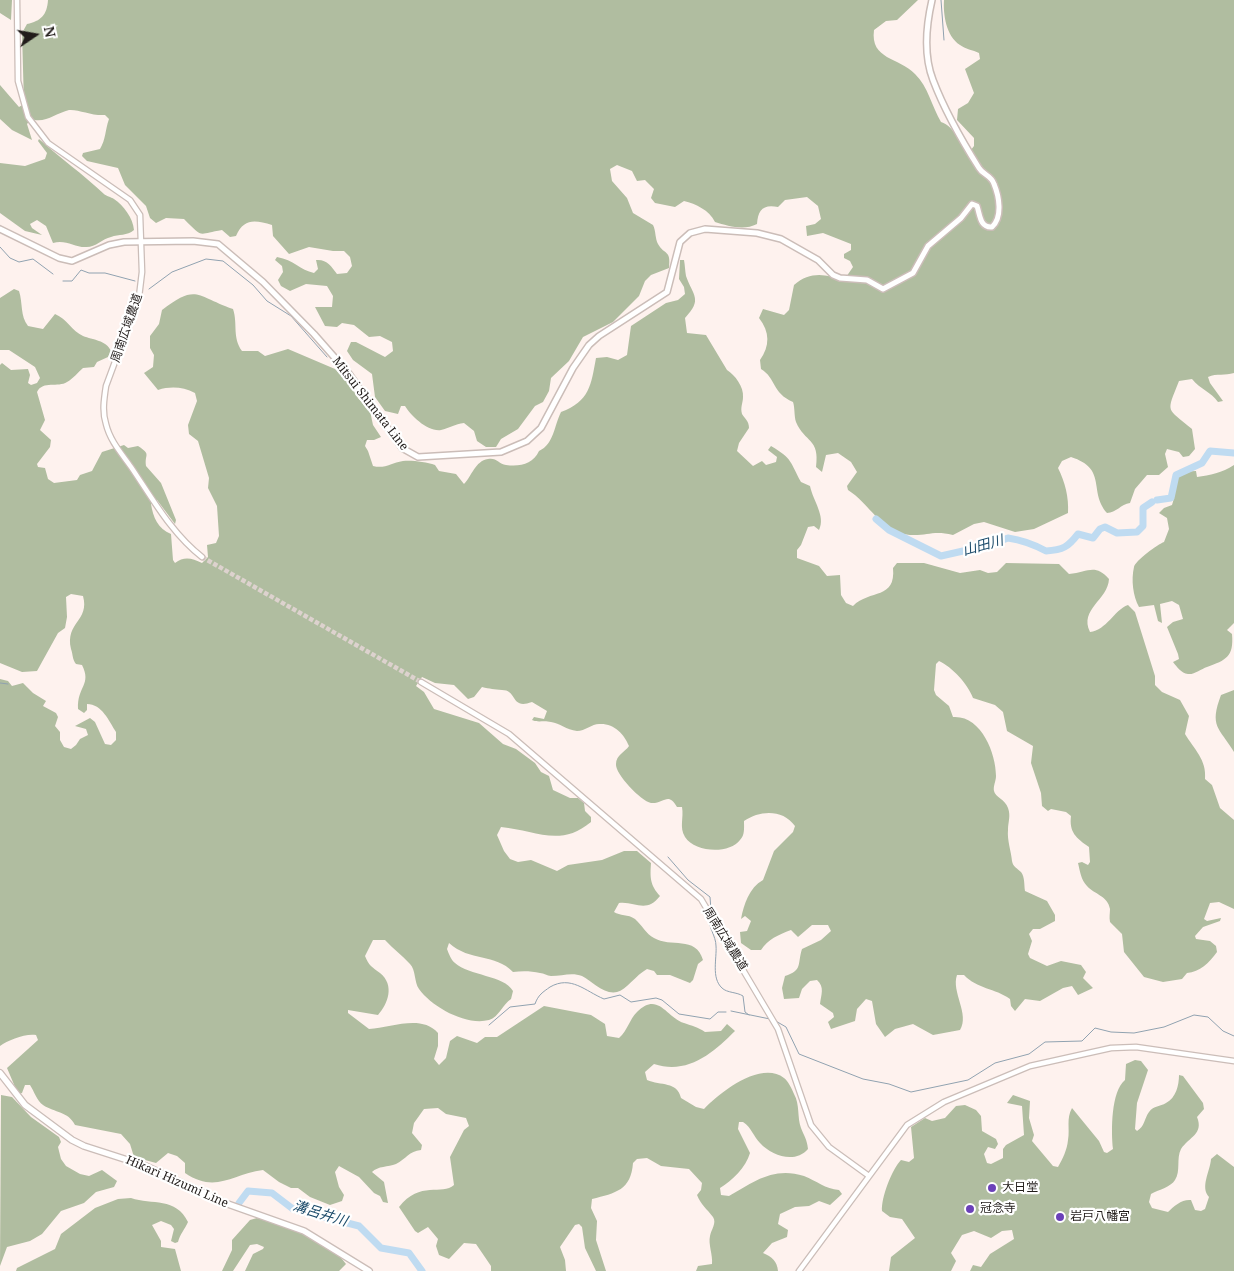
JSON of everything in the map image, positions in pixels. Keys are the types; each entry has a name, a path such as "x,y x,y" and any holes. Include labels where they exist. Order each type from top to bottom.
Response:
{"main road":[{"name":"Mitsui Shimata Line","path":"0,230 65,260 79,259 116,243 211,242 224,247 314,334 350,376 395,440 408,453 425,457 512,449 527,441 541,428 573,368 589,345 668,292 678,247 690,233 710,229 757,233 781,239 818,260 840,278 867,280 883,289 912,273 928,246 961,218 972,204 977,206 982,224 986,227 992,227 995,224 999,205 994,183 990,177 982,173 973,158 953,123 931,73 926,53 926,37 932,0"},
{"name":"Hikari Hizumi Line","path":"0,1072 25,1105 72,1140 84,1146 146,1166 225,1203 304,1231 370,1271"}],"street":[{"name":"周南広域農道","path":"17,0 18,81 28,117 48,143 130,200 140,215 142,242 139,297 106,386 103,401 106,425 115,445 166,519 185,542 202,557"},
{"name":"周南広域農道","path":"421,682 509,734 701,899 772,1016 789,1056 805,1113 811,1125 829,1147 869,1176"},
{"path":"799,1271 898,1135 914,1119 964,1092 1037,1064 1125,1047 1234,1062"}],"green space":[{"path":"0,0 12,0 11,20 0,13"},
{"path":"48,0 918,0 897,20 886,21 874,30 876,47 881,53 915,74 927,91 941,122 954,131 967,155 974,146 974,138 957,120 958,109 968,103 974,93 965,69 980,59 979,53 962,46 951,36 945,18 944,0 1234,0 1234,373 1208,377 1223,401 1218,402 1192,379 1179,381 1172,399 1171,409 1177,417 1192,429 1195,449 1189,456 1183,457 1179,452 1167,449 1165,454 1168,467 1159,475 1147,475 1135,489 1130,503 1113,512 1107,513 1102,505 1094,474 1090,468 1071,457 1062,461 1058,468 1066,490 1068,513 1034,529 1015,532 984,522 974,524 953,535 935,533 910,535 900,533 891,529 848,490 847,486 857,472 851,462 838,453 826,455 822,472 816,467 816,451 811,441 803,434 796,422 793,402 781,394 761,369 760,360 767,344 767,334 759,318 763,309 784,315 789,310 794,285 806,277 824,275 844,280 853,267 850,261 844,258 844,254 851,250 851,244 823,233 807,236 806,226 815,224 821,219 818,206 807,197 785,200 778,207 765,207 760,212 757,224 752,226 731,226 715,222 706,211 689,202 684,201 675,207 655,203 651,198 654,189 645,180 637,181 632,171 617,165 610,169 612,181 627,198 633,213 653,225 658,244 668,255 669,268 651,275 645,281 639,296 613,322 583,337 569,361 551,378 549,391 543,402 535,406 518,429 501,439 496,447 486,447 477,441 474,431 464,423 436,430 420,423 405,406 401,406 398,414 385,411 375,397 372,374 353,360 347,351 351,342 356,342 385,357 393,351 392,342 380,336 369,337 354,325 342,323 337,327 325,326 315,307 332,307 333,296 327,286 306,284 290,291 281,286 278,280 283,272 282,266 275,260 277,257 288,260 314,273 318,269 316,260 323,261 337,274 347,273 352,266 350,257 344,251 309,247 289,254 273,236 272,225 260,222 246,223 236,236 230,237 222,230 204,234 198,232 184,219 166,218 156,223 150,218 146,206 125,185 118,168 87,161 82,156 83,153 100,149 109,119 105,115 69,110 46,119 31,119 27,124 32,140 12,130 0,119 0,85 19,107 24,104 22,33 27,24 40,19 45,13"},
{"path":"39,139 104,194 121,205 130,217 134,230 108,238 89,247 81,247 62,242 53,243 46,226 37,220 30,224 32,228 42,235 25,231 0,213 0,163 25,166 45,159 47,153 38,141"},
{"path":"680,260 684,260 686,276 695,297 694,306 685,318 687,333 706,335 727,370 736,378 742,389 741,412 748,422 749,428 739,443 737,451 753,466 762,461 766,465 776,462 777,457 768,450 771,446 787,458 801,482 810,486 820,514 821,525 819,530 814,526 808,527 797,550 797,558 819,566 827,576 840,575 841,595 846,603 853,606 867,597 886,590 893,578 893,568 897,563 924,563 960,573 980,570 988,573 997,572 1006,563 1059,564 1069,574 1095,570 1100,571 1109,579 1104,593 1088,617 1090,632 1101,628 1128,605 1135,612 1155,676 1155,685 1162,692 1180,700 1189,716 1185,734 1202,760 1205,779 1212,785 1220,808 1234,820 1234,909 1219,902 1210,903 1204,919 1207,921 1221,918 1220,921 1203,927 1195,936 1196,939 1210,941 1216,946 1217,952 1214,956 1204,966 1196,971 1187,973 1182,979 1163,982 1144,977 1124,952 1122,934 1110,922 1110,909 1107,901 1090,889 1082,878 1078,863 1082,862 1088,865 1090,862 1089,847 1074,834 1071,826 1071,816 1066,812 1051,809 1048,811 1042,806 1041,793 1031,763 1033,746 1007,731 1003,712 995,705 973,698 959,676 939,661 936,664 934,690 936,695 949,706 953,717 963,718 972,722 985,737 990,747 996,776 994,791 1005,802 1009,811 1008,838 1012,861 1022,874 1025,891 1047,901 1055,915 1055,921 1040,929 1033,929 1029,934 1032,941 1028,954 1030,958 1047,966 1061,961 1081,965 1086,972 1083,978 1093,988 1078,995 1072,986 1063,988 1040,1001 1025,999 1015,1011 1011,1006 1010,999 1004,995 969,980 964,975 957,975 956,989 963,1017 960,1030 933,1035 913,1024 895,1029 885,1037 876,1024 872,1001 866,999 857,1009 855,1021 831,1029 828,1022 834,1017 833,1013 820,1004 822,988 817,980 810,981 802,989 799,998 784,999 782,988 785,976 797,969 802,949 821,940 831,931 828,925 812,925 798,937 791,930 770,940 761,950 751,950 741,943 740,932 747,931 751,921 745,916 741,919 746,902 754,887 763,880 774,851 793,832 795,826 790,820 778,814 764,813 744,821 743,836 735,845 729,848 712,850 696,846 683,833 682,807 677,807 674,802 668,799 655,803 647,801 629,786 620,774 616,761 629,746 624,737 614,727 599,724 577,731 548,721 534,721 532,720 534,717 544,719 547,711 532,702 520,704 507,691 482,687 474,697 468,699 454,685 435,683 422,677 416,686 424,692 434,709 479,723 503,744 516,749 535,763 541,772 549,776 553,790 570,798 578,798 584,803 585,811 591,817 591,822 580,830 558,836 501,827 497,835 510,859 518,862 531,860 557,871 568,865 602,860 624,851 637,851 651,863 651,881 660,896 645,906 619,903 614,912 635,919 649,934 660,941 682,943 695,947 700,952 703,960 698,964 693,980 690,983 670,975 657,975 654,971 647,969 620,991 612,992 603,990 586,978 578,975 551,976 533,972 513,972 498,962 465,953 449,943 447,949 455,963 469,971 502,982 513,991 511,999 496,1016 489,1020 480,1021 460,1018 432,1002 419,989 413,969 407,961 385,940 373,940 365,956 369,964 385,978 389,989 387,1000 378,1015 348,1010 348,1013 369,1029 414,1023 431,1027 438,1033 438,1046 434,1059 439,1065 446,1058 450,1041 457,1036 477,1043 485,1037 497,1037 544,1006 591,1015 605,1024 607,1036 619,1038 637,1012 644,1006 651,1004 662,1007 678,1020 705,1032 721,1031 727,1024 735,1031 718,1047 699,1060 678,1067 654,1064 645,1072 647,1080 672,1086 681,1098 696,1107 704,1109 730,1087 753,1076 764,1073 775,1074 784,1078 788,1083 796,1098 800,1124 808,1149 803,1154 797,1156 777,1155 760,1143 746,1124 739,1122 738,1129 750,1153 738,1173 720,1188 721,1195 729,1196 764,1177 773,1174 793,1173 829,1188 839,1190 842,1194 830,1205 819,1201 809,1206 795,1207 780,1214 778,1224 788,1230 787,1237 772,1243 763,1253 774,1260 778,1271 696,1271 698,1266 712,1264 710,1239 714,1219 697,1195 701,1190 702,1183 689,1169 661,1166 647,1158 637,1159 633,1163 629,1179 621,1189 592,1199 591,1208 597,1221 596,1240 606,1271 596,1271 585,1248 582,1227 579,1224 575,1225 560,1247 565,1260 566,1271 491,1271 491,1266 476,1244 464,1243 449,1259 439,1255 436,1246 438,1239 428,1227 418,1233 415,1231 399,1207 407,1199 422,1191 449,1188 454,1185 450,1157 464,1130 469,1126 466,1118 446,1114 438,1108 424,1109 414,1123 412,1133 422,1145 421,1150 410,1154 396,1164 372,1172 384,1182 388,1203 383,1202 380,1196 374,1193 359,1177 339,1166 335,1172 339,1187 344,1195 342,1201 330,1205 310,1197 298,1188 291,1188 279,1182 263,1170 224,1181 206,1182 185,1173 185,1163 177,1156 168,1153 156,1163 134,1157 130,1144 121,1134 75,1125 69,1117 41,1103 30,1085 25,1085 22,1093 18,1094 7,1068 38,1040 36,1035 27,1035 12,1039 0,1046 0,679 8,681 12,686 23,683 33,693 46,701 43,706 56,713 58,717 55,726 60,732 60,740 64,747 71,749 80,739 88,735 86,729 75,726 90,718 95,722 105,744 111,745 116,740 116,732 105,714 97,707 87,704 87,710 84,713 78,709 78,701 85,682 85,672 82,665 76,664 74,660 70,640 71,633 83,611 83,596 71,594 66,597 67,617 65,628 58,633 37,671 22,672 0,663 0,365 2,363 11,370 28,369 30,375 28,383 31,385 37,383 40,378 35,367 9,350 0,350 0,298 14,289 19,291 25,322 28,326 43,329 55,314 79,334 103,342 111,351 108,357 97,362 94,367 83,368 67,382 43,386 37,392 45,420 40,430 51,440 50,447 37,464 38,467 45,468 48,479 54,483 77,480 80,475 92,471 102,452 124,445 128,448 138,446 146,453 146,466 161,483 176,520 175,524 157,500 151,504 157,522 166,532 171,534 173,560 175,563 188,558 202,563 208,557 207,545 216,543 219,536 217,506 208,488 209,478 198,441 189,434 188,425 197,401 195,393 177,388 158,390 144,373 153,367 154,355 150,348 150,336 159,324 162,310 174,302 190,294 197,294 233,309 237,341 242,351 258,351 265,356 288,349 335,369 347,379 358,398 370,411 373,425 381,437 367,440 365,446 373,466 385,466 407,461 427,463 435,465 439,471 456,474 464,484 477,466 484,460 491,459 506,465 526,464 548,444 561,412 578,403 588,391 596,358 607,357 618,360 627,355 631,326 666,303 678,300 685,294 684,287 679,279"},
{"path":"1234,465 1234,623 1227,630 1232,634 1232,648 1224,660 1195,673 1188,674 1181,671 1173,662 1179,659 1167,627 1173,622 1183,619 1179,605 1172,601 1160,604 1162,623 1158,621 1154,605 1139,607 1133,588 1134,567 1147,553 1164,542 1169,529 1167,518 1159,513 1164,508 1172,505 1177,477 1187,472 1196,471 1197,477 1225,470"},
{"path":"1234,690 1234,752 1217,726 1216,714 1221,695"},
{"path":"1135,1060 1141,1061 1148,1070 1137,1103 1135,1129 1137,1131 1142,1127 1151,1110 1166,1103 1175,1095 1179,1075 1183,1076 1203,1103 1204,1109 1197,1117 1199,1127 1195,1135 1181,1149 1178,1173 1175,1180 1151,1194 1149,1202 1152,1208 1168,1212 1181,1202 1191,1200 1195,1210 1201,1211 1205,1209 1209,1197 1206,1193 1205,1184 1211,1159 1217,1154 1234,1167 1234,1271 970,1271 973,1265 981,1267 990,1254 1014,1239 1012,1230 1002,1231 991,1238 974,1231 962,1235 951,1253 956,1261 951,1271 889,1271 891,1257 915,1238 902,1219 890,1217 882,1211 885,1192 894,1170 901,1160 909,1162 914,1158 911,1127 925,1118 932,1121 945,1118 956,1106 965,1105 976,1110 981,1116 982,1131 996,1139 998,1144 995,1149 988,1147 984,1154 987,1163 991,1164 1003,1158 1003,1149 1006,1145 1024,1135 1022,1106 1007,1103 1013,1095 1030,1101 1029,1118 1034,1135 1032,1141 1053,1166 1058,1167 1066,1151 1069,1116 1072,1108 1099,1141 1104,1152 1107,1153 1113,1149 1112,1122 1117,1093 1120,1085 1125,1080 1126,1064"},
{"path":"1,1095 12,1097 31,1117 59,1137 61,1142 58,1147 61,1159 66,1166 80,1174 89,1176 102,1170 117,1181 114,1187 96,1192 84,1203 61,1211 42,1234 30,1241 7,1247 0,1266"},
{"path":"131,1198 170,1205 183,1214 188,1222 178,1242 171,1241 174,1229 171,1225 161,1221 152,1225 161,1241 161,1247 175,1249 181,1271 16,1271 17,1268 55,1249 61,1234 95,1208 118,1199"},
{"path":"257,1218 306,1235 330,1249 346,1264 339,1271 245,1271 253,1254 264,1247 257,1244 250,1245 233,1271 222,1271 232,1250 232,1240 250,1220"}],"waterway":[{"path":"941,0 944,40"},
{"path":"0,247 10,258 19,262 33,259 53,274"},
{"path":"149,289 172,272 206,259 223,261 253,285 267,301 291,316 327,357"},
{"path":"63,281 72,281 81,270 89,273 105,273 135,281"},
{"name":"山田川","path":"1157,500 1171,498 1176,475 1202,463 1210,451 1234,453"},
{"name":"山田川","path":"876,519 889,530 941,556 976,550 1008,538 1037,546 1046,551 1065,547 1078,534 1093,538 1100,529 1105,527 1117,533 1137,532 1143,526 1143,508 1152,502"},
{"path":"0,683 8,684"},
{"path":"668,857 688,880 710,897 711,910"},
{"path":"709,917 716,942 715,968 719,984 724,990 743,996 745,1012 749,1015"},
{"path":"489,1025 510,1007 535,1004 539,996 547,989 565,983 571,983 604,999 620,995 631,1002 656,998 662,1000 679,1014 710,1019 718,1012 726,1012"},
{"path":"731,1011 770,1019"},
{"path":"774,1020 786,1027 799,1054 863,1079 889,1084 911,1092 968,1080 995,1063 1029,1054 1045,1042 1082,1041 1095,1028 1111,1032 1134,1033 1164,1027 1194,1015 1208,1017 1223,1031 1234,1036"},
{"name":"溝呂井川","path":"239,1203 248,1191 272,1193 293,1209 359,1226 381,1248 409,1253 422,1271"}],"tunnel":[{"path":"202,557 421,682"}],"place":[{"name":"大日堂","path":"992,1188"},
{"name":"冠念寺","path":"970,1209"},
{"name":"岩戸八幡宮","path":"1060,1217"}]}
